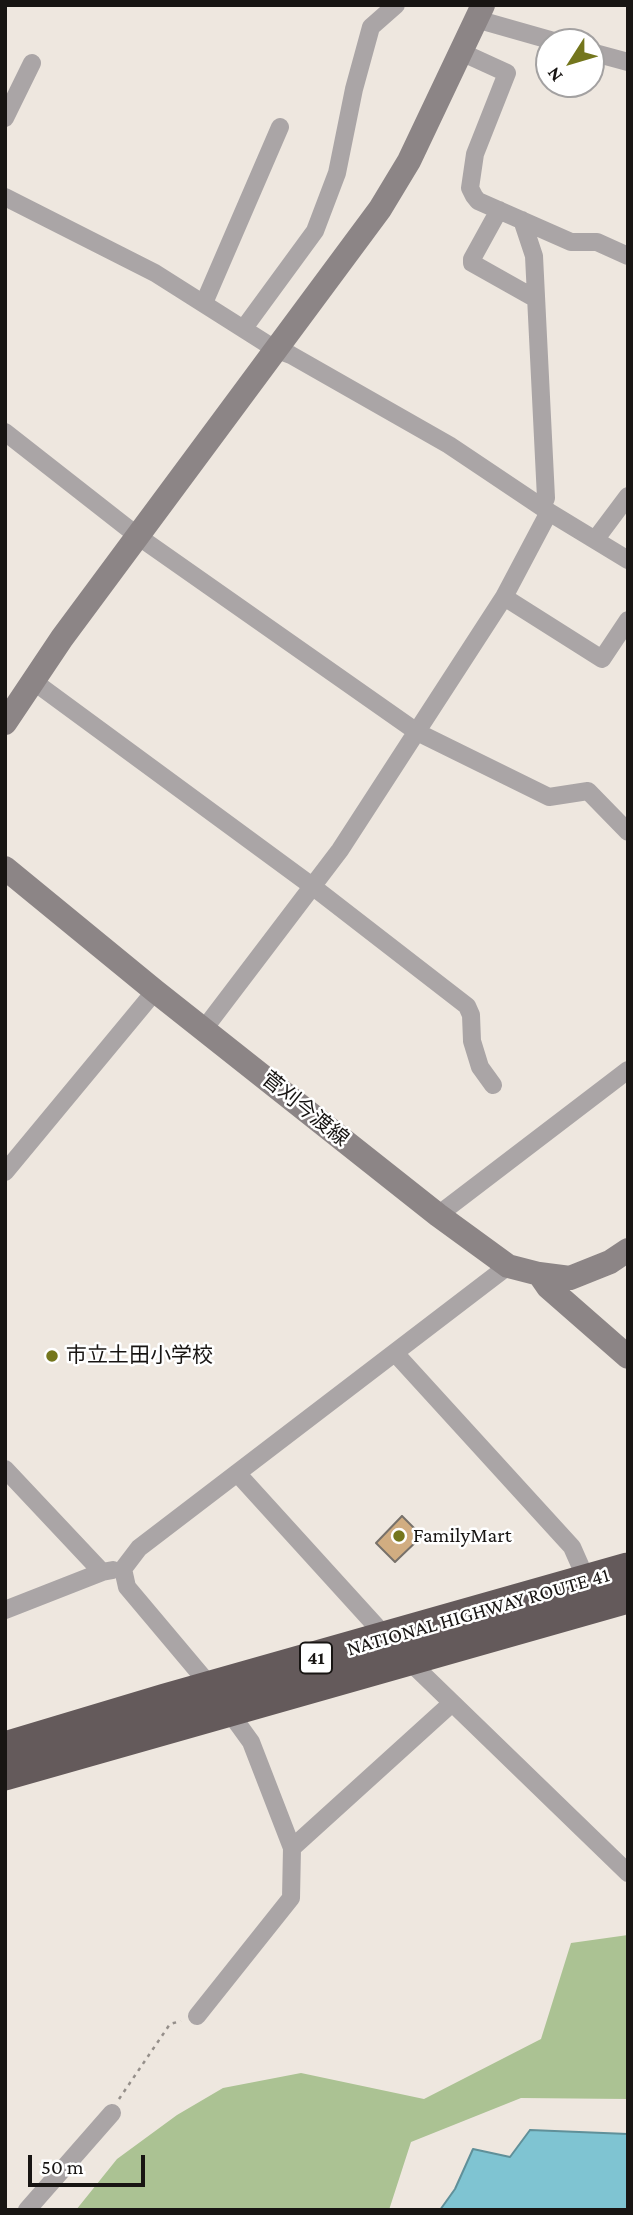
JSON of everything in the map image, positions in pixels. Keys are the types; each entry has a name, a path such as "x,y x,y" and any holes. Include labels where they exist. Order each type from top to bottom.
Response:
{"highway":[{"name":"NATIONAL HIGHWAY ROUTE 41","path":"397,1649 587,1581 625,1593"},
{"name":"NATIONAL HIGHWAY ROUTE 41","path":"5,1748 61,1731 220,1700 397,1649 625,1593"},
{"name":"NATIONAL HIGHWAY ROUTE 41","path":"5,1774 174,1726 220,1700"},
{"path":"5,1726 36,1718 61,1731"},
{"path":"5,1793 145,1752 174,1726"}],"street":[{"path":"243,328 315,231 337,173 354,89 371,27 396,5"},
{"path":"5,723 62,638 380,209 409,161 479,12 535,34"},
{"path":"461,52 507,73 475,154 470,188 478,201 571,242 597,242 628,256"},
{"path":"605,56 628,62"},
{"path":"5,118 32,63"},
{"path":"204,303 280,127"},
{"path":"5,197 155,273 275,349 291,355 449,445 545,510 628,560"},
{"path":"499,210 472,263 536,299"},
{"path":"204,1029 340,850 504,597 545,510 534,256 522,220"},
{"path":"5,432 139,537 417,732 549,797 588,791 628,832"},
{"path":"595,540 628,496"},
{"path":"504,597 602,659 628,620"},
{"path":"33,681 312,886 467,1006 471,1015 472,1041 480,1067 493,1085"},
{"name":"菅刈今渡線","path":"5,869 438,1215 508,1266 539,1275 570,1278 610,1262 628,1250"},
{"path":"5,1172 155,991"},
{"path":"438,1215 628,1070"},
{"path":"5,1610 102,1572 123,1569 139,1548 508,1266"},
{"path":"539,1275 548,1287 628,1357"},
{"path":"395,1353 572,1547 587,1581"},
{"path":"5,1469 102,1572"},
{"path":"237,1473 397,1649 628,1873"},
{"path":"123,1569 127,1587 220,1700 250,1742 292,1848 291,1898 197,2016"},
{"path":"292,1848 452,1703"},
{"path":"27,2210 112,2113"}],"path":[{"path":"100,2127 170,2024 197,2016"}],"green space":[{"path":"628,1935 628,2099 521,2098 411,2142 389,2210 76,2210 117,2159 177,2115 223,2088 301,2073 424,2099 541,2039 571,1943"}],"water":[{"path":"530,2130 628,2134 628,2210 440,2210 455,2189 473,2149 510,2157"}],"building":[{"path":"402,1516 422,1536 395,1562 376,1543"}],"place":[{"name":"市立土田小学校","path":"52,1356"},
{"name":"FamilyMart","path":"399,1536"}]}
